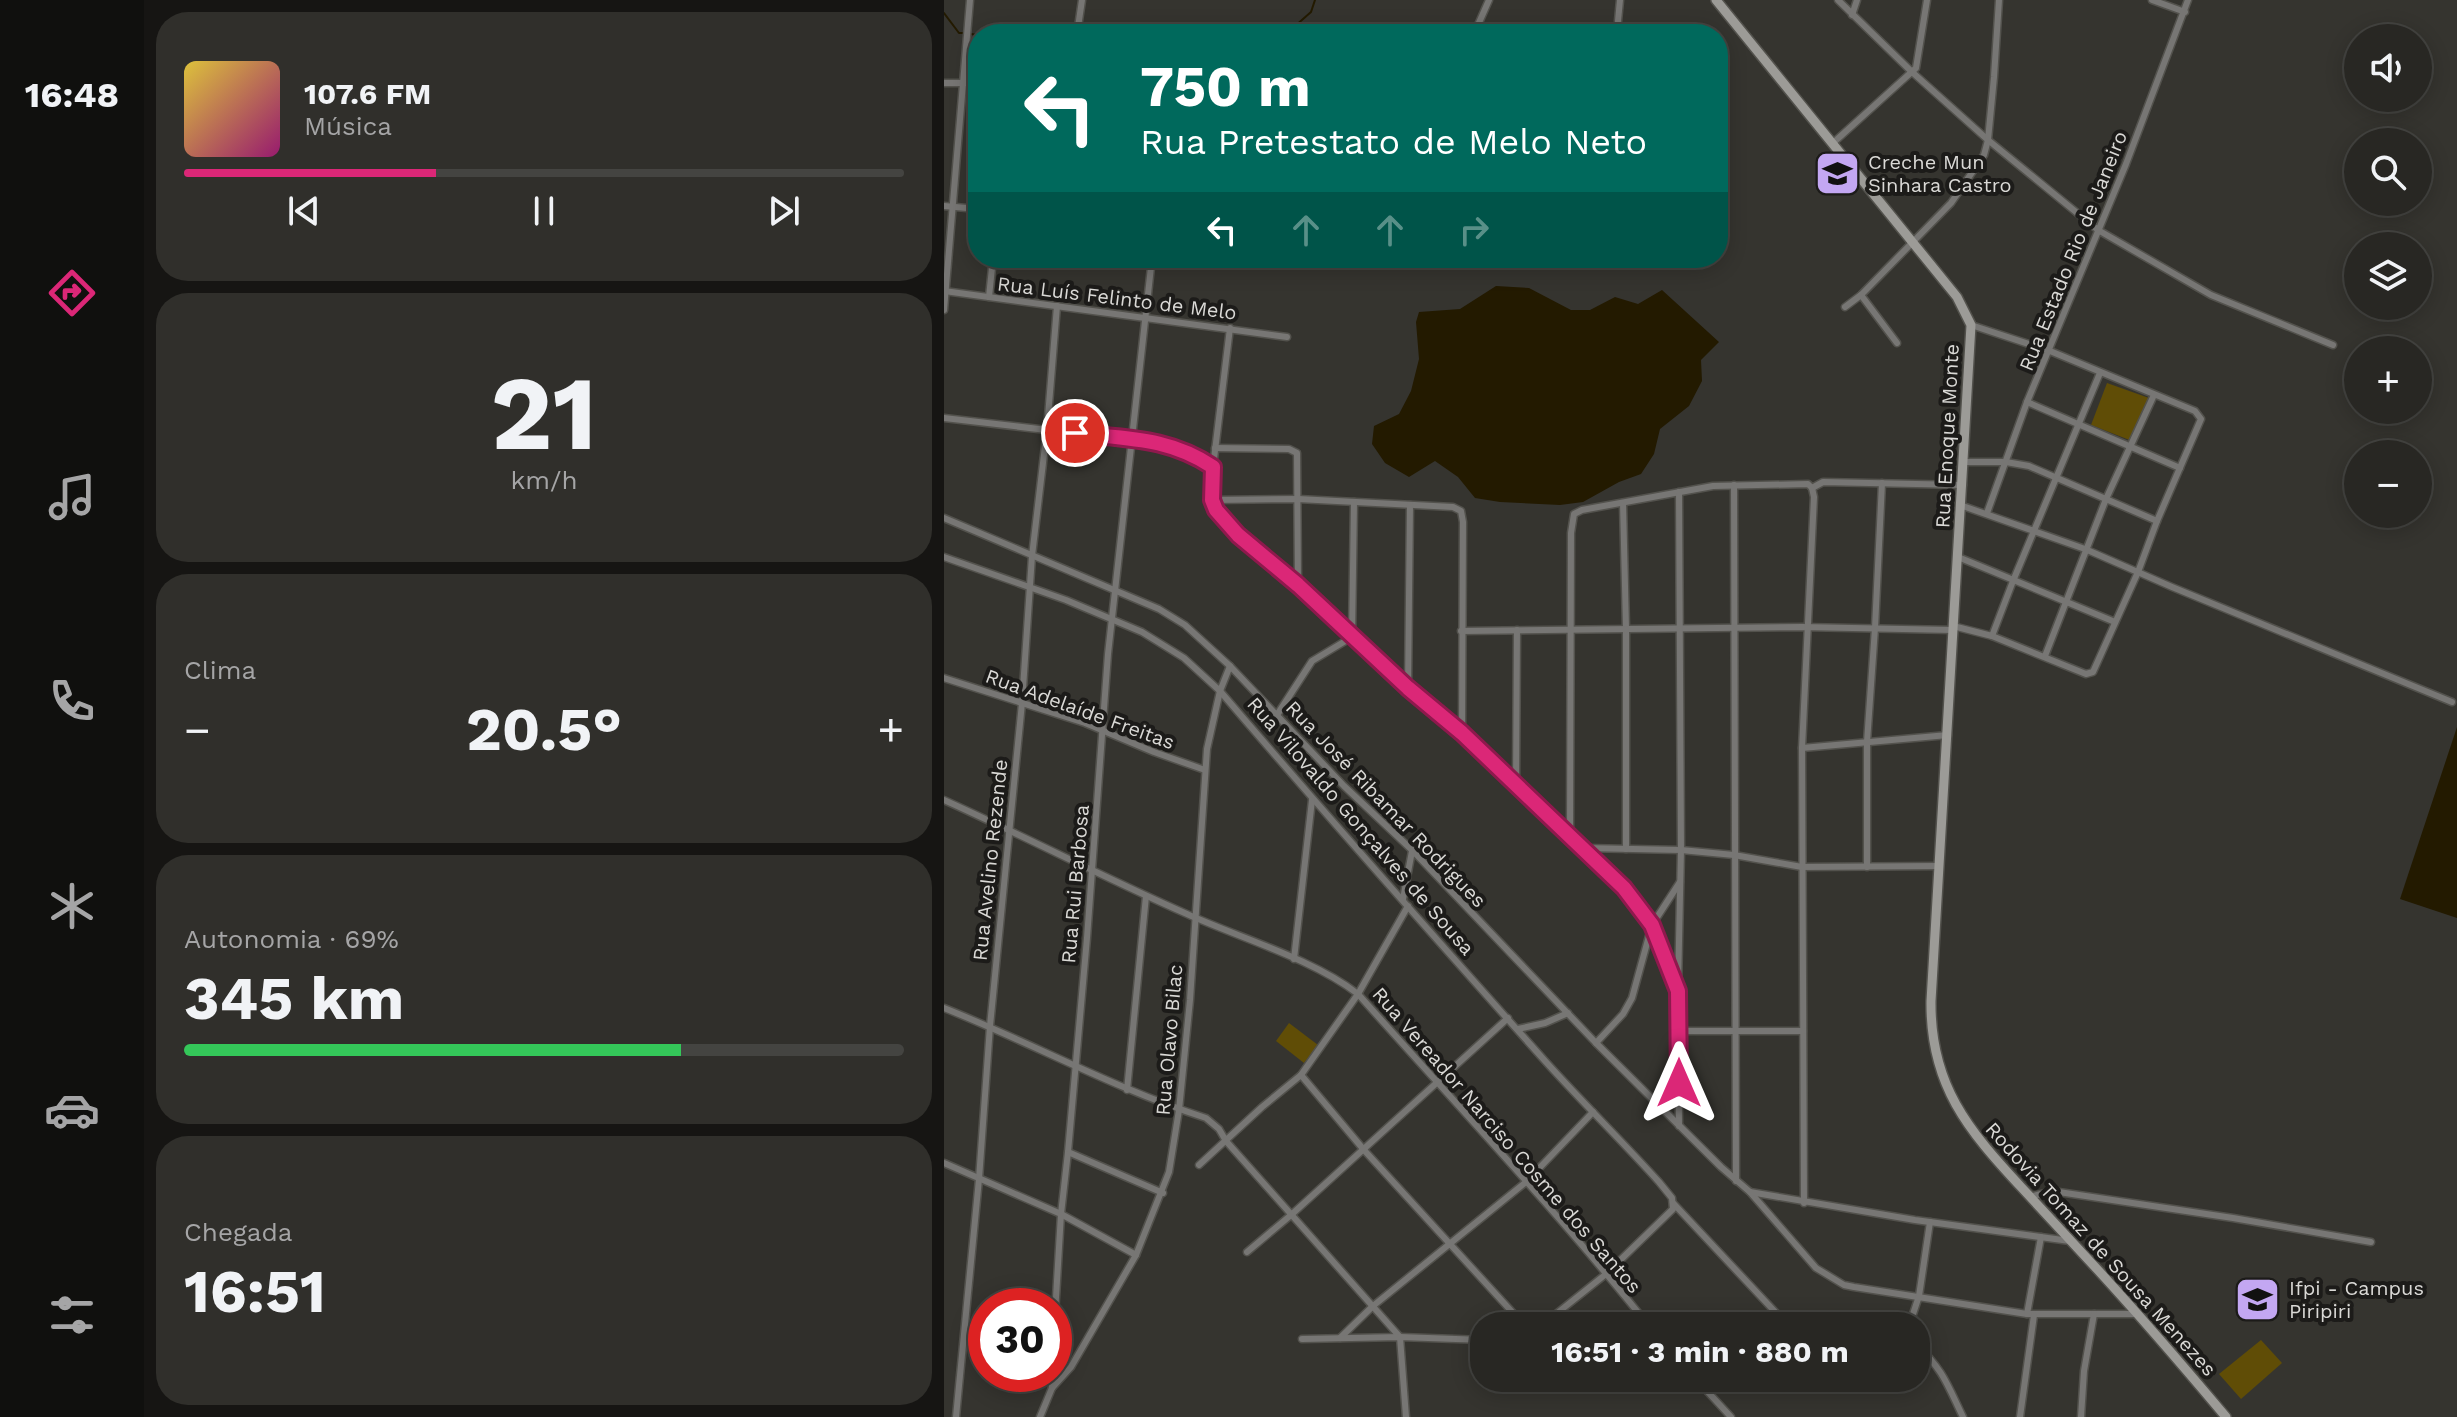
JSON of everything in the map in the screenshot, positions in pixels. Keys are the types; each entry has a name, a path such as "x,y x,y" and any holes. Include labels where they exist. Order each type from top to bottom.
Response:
{"main road":[{"name":"Rua Enoque Monte","path":"1716,0 1914,242 1957,297 1971,325 1939,866"},
{"name":"Rodovia Tomaz de Sousa Menezes","path":"1939,866 1931,1010 1937,1055 1951,1096 1972,1133 2226,1417"}],"street":[{"path":"968,24 970,0"},
{"path":"1078,24 1082,0"},
{"path":"1478,24 1489,0"},
{"path":"1618,21 1620,0"},
{"path":"1838,0 1988,140 2098,230 2211,295 2333,345"},
{"path":"1852,15 1857,0"},
{"path":"1833,143 1912,72 1917,64 1927,0"},
{"path":"1845,307 1861,295 1951,203 1984,155 1988,140 1999,0"},
{"path":"2152,0 2185,12"},
{"name":"Rua Estado Rio de Janeiro","path":"1987,513 2027,402 2188,0"},
{"path":"944,310 968,28"},
{"path":"944,83 968,83"},
{"path":"944,206 968,208"},
{"path":"989,297 992,268"},
{"name":"Rua Rui Barbosa","path":"1057,1288 1112,617 1151,268"},
{"name":"Rua Luís Felinto de Melo","path":"945,291 1287,337"},
{"path":"1861,295 1897,343"},
{"name":"Rua Avelino Rezende","path":"956,1417 1057,306"},
{"path":"1461,631 1953,628 1992,636 2090,674 2097,668 2201,417 2195,411 2050,351 1971,325"},
{"path":"1230,328 1213,467 1212,500 1216,510 1238,535 1462,733 1624,888 1652,925 1678,991"},
{"path":"1992,636 2100,373"},
{"path":"2045,656 2085,549 2154,395"},
{"path":"2027,402 2180,468"},
{"path":"944,418 1172,445 1196,455 1213,467"},
{"path":"1215,448 1296,451 1299,461 1298,585"},
{"path":"1964,462 2006,462 2029,466 2157,521"},
{"path":"1812,488 1823,482 1963,485"},
{"path":"1570,835 1574,514 1679,492 1734,485 1804,483 1812,488 1802,748 1804,1203"},
{"path":"1867,867 1867,742 1882,483"},
{"path":"1734,485 1736,1181"},
{"path":"1679,492 1679,1126"},
{"path":"1212,500 1298,499 1453,507 1461,511 1462,733"},
{"path":"1352,637 1354,502"},
{"path":"1623,503 1626,849"},
{"path":"1408,688 1410,505"},
{"path":"1960,505 2085,549 2452,702"},
{"name":"Rua José Ribamar Rodrigues","path":"944,518 1177,619 1230,666 1344,786 1412,850 1596,1043 1750,1192 1816,1268 1832,1279 1854,1287 2031,1314 2137,1314"},
{"name":"Rua Vilovaldo Gonçalves de Sousa","path":"944,557 1112,617 1166,645 1220,691 1312,800 1659,1182 1673,1203 1776,1312"},
{"path":"1958,557 2115,622"},
{"path":"1516,787 1517,630"},
{"path":"1277,715 1312,661 1352,637"},
{"name":"Rua Olavo Bilac","path":"1072,1365 1136,1255 1163,1193 1173,1155 1205,770 1211,723 1230,666"},
{"name":"Rua Adelaíde Freitas","path":"944,678 1102,729 1205,770"},
{"path":"1802,748 1948,735"},
{"name":"Rua Vereador Narciso Cosme dos Santos","path":"944,800 1146,896 1335,978 1358,994 1637,1312"},
{"path":"1294,959 1312,800"},
{"path":"1584,848 1681,850 1734,855 1802,867 1939,866"},
{"path":"1403,899 1412,850"},
{"path":"1596,1043 1623,1014 1632,998 1652,925 1681,880"},
{"path":"1127,1090 1146,896"},
{"path":"1199,1165 1301,1075 1358,994 1408,906"},
{"path":"944,1008 1127,1090 1206,1118 1219,1129 1226,1141 1400,1337 1406,1417"},
{"path":"1518,1029 1545,1023 1568,1013"},
{"path":"1247,1252 1508,1018"},
{"path":"1679,1031 1803,1031"},
{"path":"1301,1075 1364,1150 1512,1312"},
{"path":"1340,1338 1373,1306 1526,1182 1593,1112"},
{"path":"1068,1152 1163,1193"},
{"path":"944,1163 1061,1214 1136,1255"},
{"path":"2030,1197 2052,1191 2371,1242"},
{"path":"1750,1192 1804,1203 2071,1241"},
{"path":"1558,1312 1606,1274 1673,1209 1673,1203"},
{"path":"1914,1312 1930,1222"},
{"path":"2020,1417 2041,1237"},
{"path":"2081,1417 2084,1371 2094,1314"},
{"path":"1302,1339 1470,1340"},
{"path":"1930,1357 1952,1389 1963,1417"},
{"path":"1040,1417 1050,1392"},
{"path":"1708,1392 1731,1417"}],"shaded area":[{"path":"1496,286 1529,288 1571,310 1590,310 1615,297 1638,304 1662,290 1719,342 1701,360 1702,381 1689,406 1660,429 1654,454 1641,474 1583,502 1560,505 1475,498 1458,477 1435,461 1409,477 1385,463 1372,444 1374,426 1399,414 1411,391 1419,359 1416,322 1419,312 1460,309"},
{"path":"2107,383 2149,398 2132,441 2091,425"},
{"path":"2457,727 2457,918 2400,899"},
{"path":"1289,1023 1318,1045 1304,1063 1276,1041"},
{"path":"2261,1340 2282,1363 2241,1399 2219,1374"}],"waterway":[{"path":"1297,24 1311,12 1315,0"},
{"path":"944,13 959,33 965,33"}],"place":[{"name":"Creche Mun Sinhara Castro","path":"1837,174"},
{"name":"Ifpi - Campus Piripiri","path":"2258,1299"}],"route":[{"path":"1075,433 1172,445 1196,455 1213,467 1212,500 1216,510 1238,535 1462,733 1624,888 1652,925 1678,991 1679,1083"}]}
